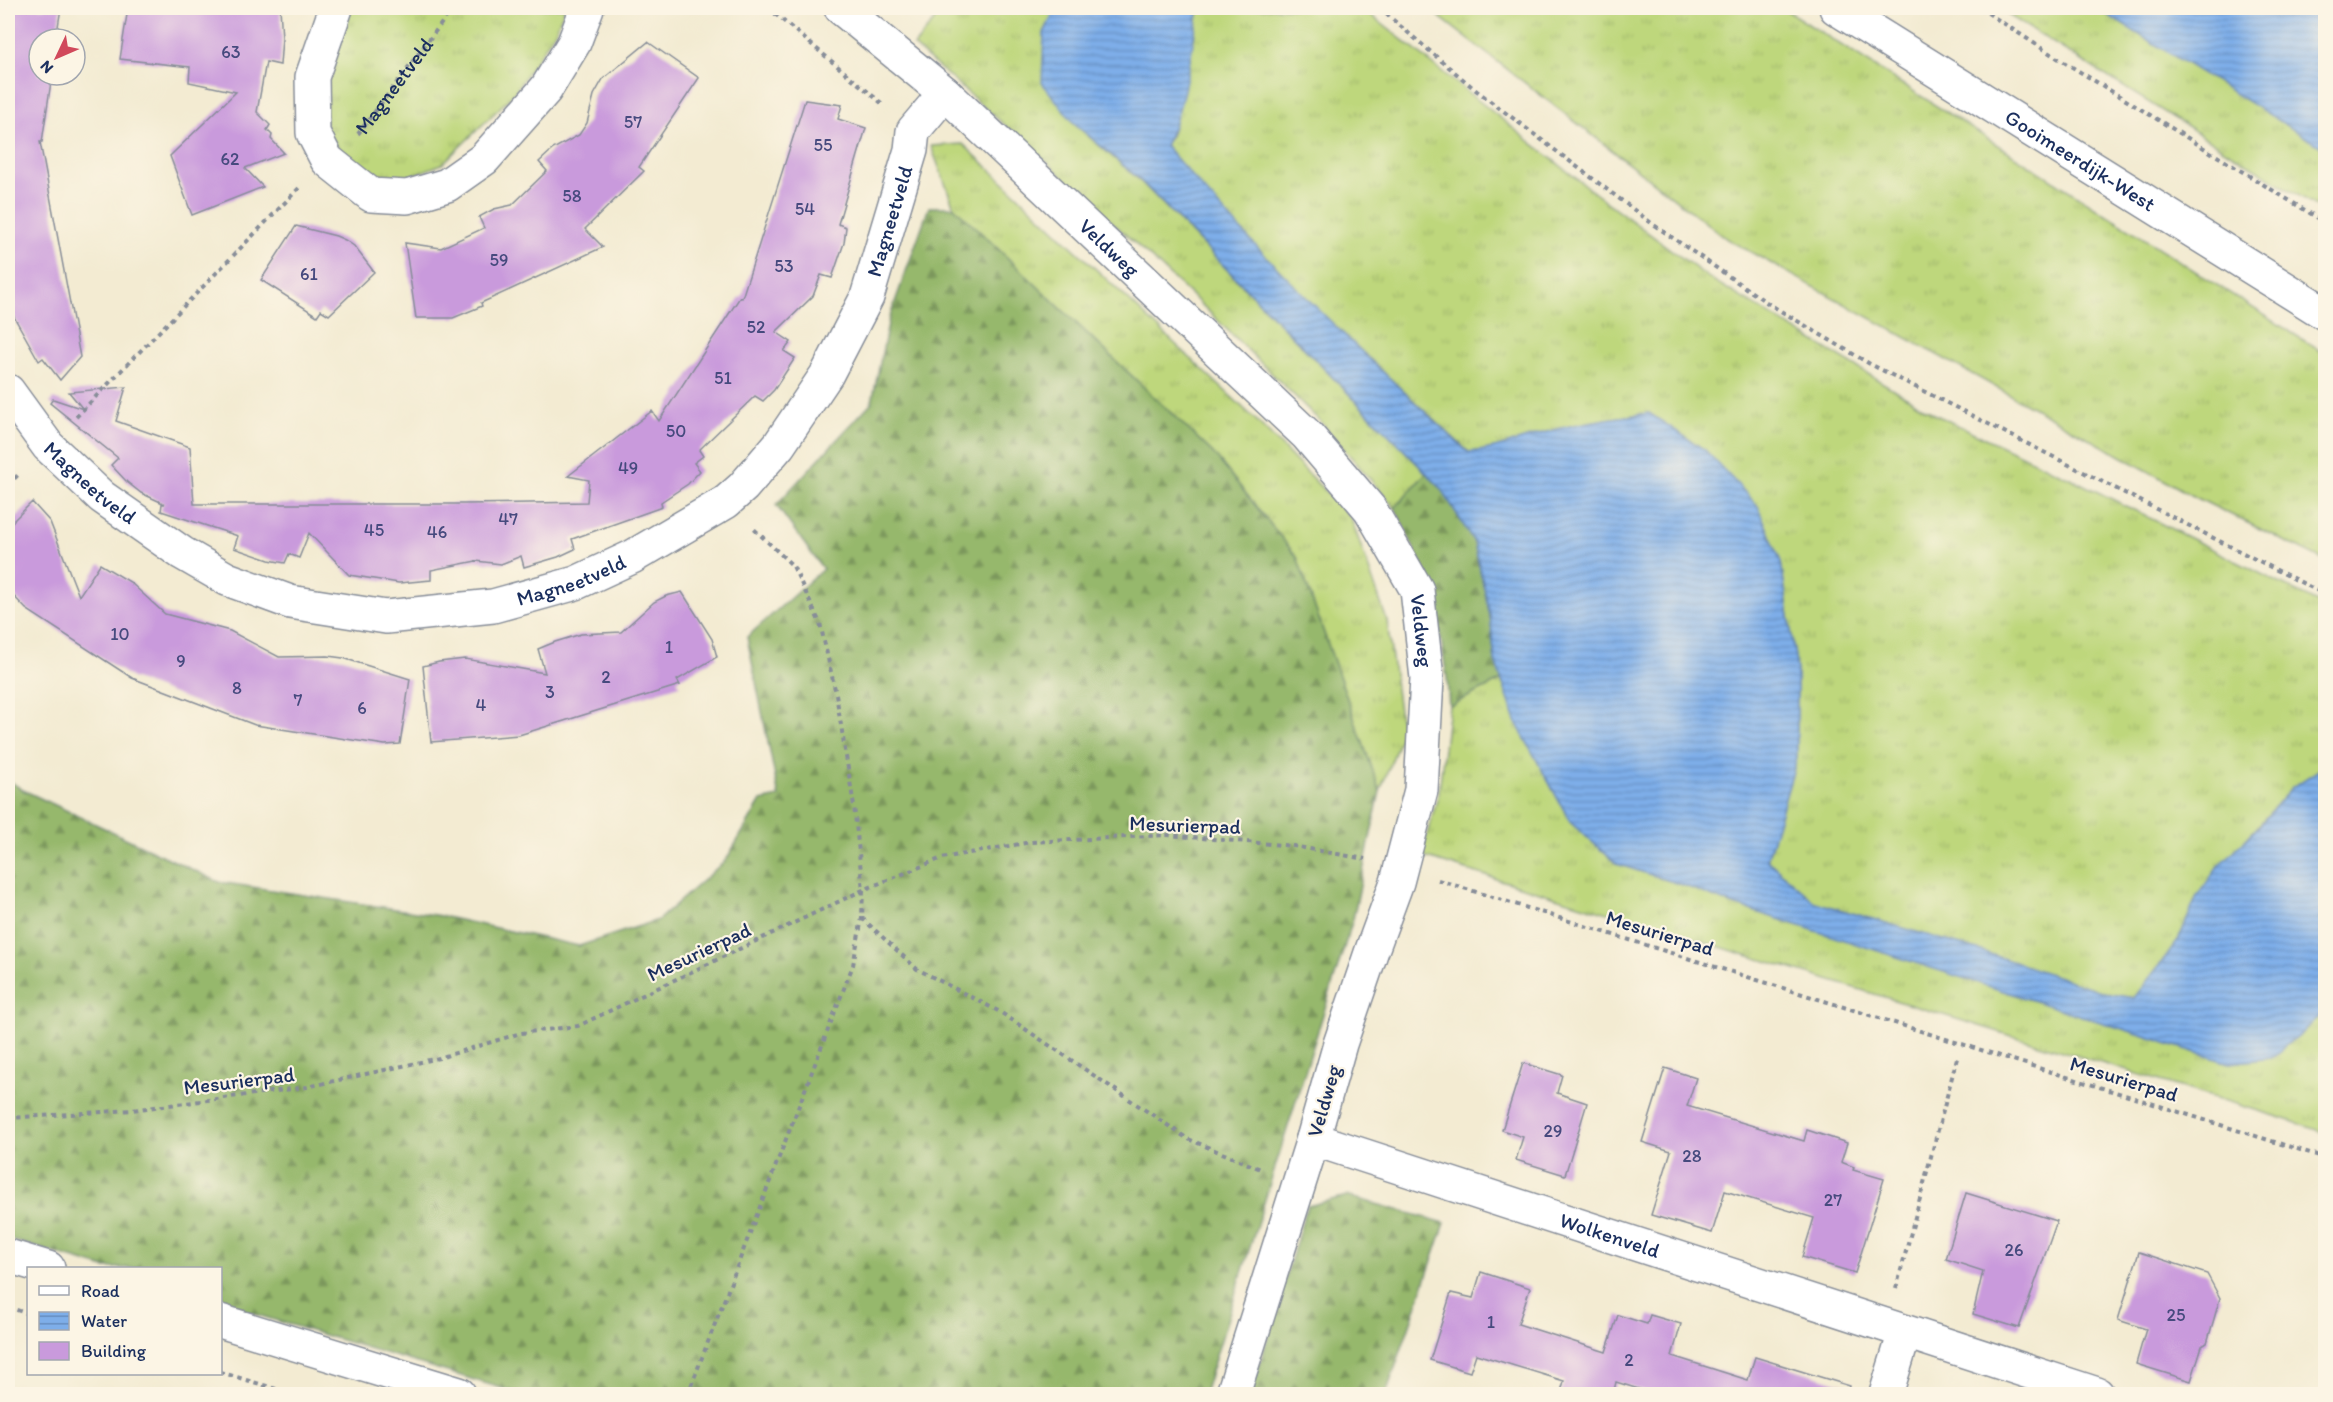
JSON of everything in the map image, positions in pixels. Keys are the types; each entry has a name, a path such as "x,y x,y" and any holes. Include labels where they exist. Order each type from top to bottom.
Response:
{"street":[{"path":"336,8 312,77 313,132 330,163 371,195 407,197 447,185 484,159 546,89 574,43 587,8"},
{"name":"Veldweg","path":"841,8 945,93 1307,435 1370,509 1417,590 1427,678 1421,790 1401,868 1340,1044 1313,1139 1233,1395"},
{"name":"Gooimeerdijk-West","path":"1836,8 2325,315"},
{"path":"913,131 945,93"},
{"name":"Magneetveld","path":"8,391 48,446 102,497 182,552 227,579 290,602 386,618 493,606 576,583 632,557 726,502 743,487 779,445 827,374 867,297 911,150 913,131"},
{"name":"Wolkenveld","path":"1313,1139 2097,1395"},
{"path":"8,1256 42,1267"},
{"path":"222,1322 459,1395"},
{"path":"1886,1395 1896,1328"}],"path":[{"name":"Magneetveld","path":"8,485 330,163 453,8"},
{"path":"768,8 913,131"},
{"path":"1379,8 1486,98 1654,225 1769,304 1870,364 2325,595"},
{"path":"1980,8 2325,223"},
{"path":"688,1395 853,965 862,918 863,890 854,806 836,694 820,623 793,566 726,502"},
{"name":"Mesurierpad","path":"8,1118 132,1110 307,1087 439,1058 520,1033 578,1026 863,890 942,858 1031,843 1167,835 1293,846 1401,868 2325,1158"},
{"path":"862,918 917,969 1000,1012 1188,1139 1280,1177 1299,1180"},
{"path":"1896,1328 1957,1058"},
{"path":"8,1307 27,1314"},
{"path":"222,1373 292,1395"}],"green space":[{"path":"352,8 565,8 555,32 512,96 442,164 387,185 355,169 325,130 328,77"},
{"path":"944,8 1056,8 1044,33 1073,123 1137,178 1426,473 1395,508 1320,421 1204,307 1045,160 914,46"},
{"path":"1199,8 1362,8 1596,194 1709,278 1936,415 2076,481 2325,606 2325,766 2291,788 2197,896 2178,941 2134,998 2110,994 1981,951 1815,902 1767,860 1797,758 1797,671 1781,562 1757,506 1705,450 1649,413 1580,424 1496,448 1469,452 1274,265 1165,145 1172,134 1190,59"},
{"path":"1428,8 1783,8 2325,354 2325,561 2197,498 1727,239"},
{"path":"1997,8 2096,8 2325,149 2325,212"},
{"path":"963,144 1256,420 1351,518 1387,621 1402,734 1380,791 1297,557 1213,453 954,207 931,146"},
{"path":"929,207 954,207 1213,453 1297,557 1380,791 1353,919 1204,1394 521,1394 222,1304 222,1267 102,1267 8,1239 8,780 23,790 219,882 441,916 579,946 658,920 726,860 761,801 779,797 747,637 823,569 776,505 872,402 889,319"},
{"path":"1426,473 1441,488 1474,542 1490,615 1495,661 1502,680 1449,706 1433,588 1395,508"},
{"path":"1502,680 1517,724 1571,823 1617,864 1683,885 1731,904 2229,1063 2271,1058 2325,1010 2325,1133 1421,856 1439,792 1449,706"},
{"path":"1347,1196 1445,1223 1386,1394 1251,1394 1307,1206"}],"water":[{"path":"1056,8 1199,8 1182,97 1172,131 1165,145 1274,265 1468,452 1496,448 1580,424 1649,413 1705,450 1758,506 1781,562 1797,671 1797,758 1767,860 1815,902 1981,951 2110,994 2134,998 2178,941 2197,896 2218,867 2259,826 2291,788 2325,766 2324,1013 2271,1058 2229,1063 1731,904 1683,885 1617,864 1571,823 1517,724 1495,661 1490,615 1474,542 1441,488 1138,178 1074,123 1042,83 1044,33"},
{"path":"2096,8 2325,8 2325,149"}],"building":[{"path":"8,8 61,8 58,27 27,27 27,87 50,87 42,142 40,142 80,357 60,380 43,358 39,361 13,315 8,278"},
{"path":"128,8 280,8 282,38 280,65 266,62 257,112 270,125 267,130 272,135 271,139 284,153 245,168 263,187 192,215 170,156 236,92 189,82 190,67 120,59"},
{"path":"648,42 699,78 639,167 644,171 585,229 603,247 453,318 416,318 405,243 441,248 484,228 479,217 494,209 512,205 547,171 539,162 553,149 579,135 587,123 594,95 603,79"},
{"path":"805,100 842,105 838,119 866,128 838,224 846,227 844,243 832,278 821,275 813,296 776,332 791,342 784,351 795,358 774,390 763,401 755,396 699,450 703,456 694,463 700,471 688,484 661,502 662,507 572,539 575,549 558,557 524,567 521,556 501,564 476,561 431,570 431,580 399,583 349,575 309,533 299,558 289,554 285,563 269,560 234,548 238,536 161,511 162,504 165,504 141,493 111,465 118,458 50,403 53,399 83,409 69,392 126,387 116,421 190,447 194,504 587,502 589,480 568,476 652,411 659,421 740,297 742,298"},
{"path":"296,226 345,240 354,246 374,272 329,315 321,310 317,316 261,280"},
{"path":"32,502 50,522 79,596 100,564 130,582 165,614 230,631 279,657 343,658 410,679 400,744 385,745 255,725 132,678 26,609 8,590 8,526"},
{"path":"682,592 712,639 717,657 677,680 680,685 519,735 431,742 423,666 465,659 545,673 538,649 581,634 621,632 654,602"},
{"path":"1523,1063 1562,1075 1557,1093 1587,1103 1565,1175 1516,1160 1523,1137 1502,1130"},
{"path":"1665,1068 1696,1078 1687,1106 1804,1141 1807,1130 1847,1143 1841,1162 1854,1167 1853,1170 1884,1179 1855,1273 1802,1257 1814,1218 1725,1191 1712,1233 1651,1215 1671,1151 1642,1142"},
{"path":"1966,1193 2057,1221 2019,1328 1973,1314 1983,1271 1946,1259"},
{"path":"2139,1252 2207,1274 2220,1298 2207,1343 2202,1346 2191,1381 2136,1364 2146,1329 2118,1320"},
{"path":"1481,1272 1530,1288 1518,1324 1606,1352 1618,1315 1647,1324 1650,1315 1681,1324 1672,1356 1748,1380 1755,1357 1850,1386 1848,1395 1658,1395 1616,1382 1613,1395 1560,1395 1564,1381 1476,1354 1470,1372 1430,1360 1451,1293 1473,1298"}]}
